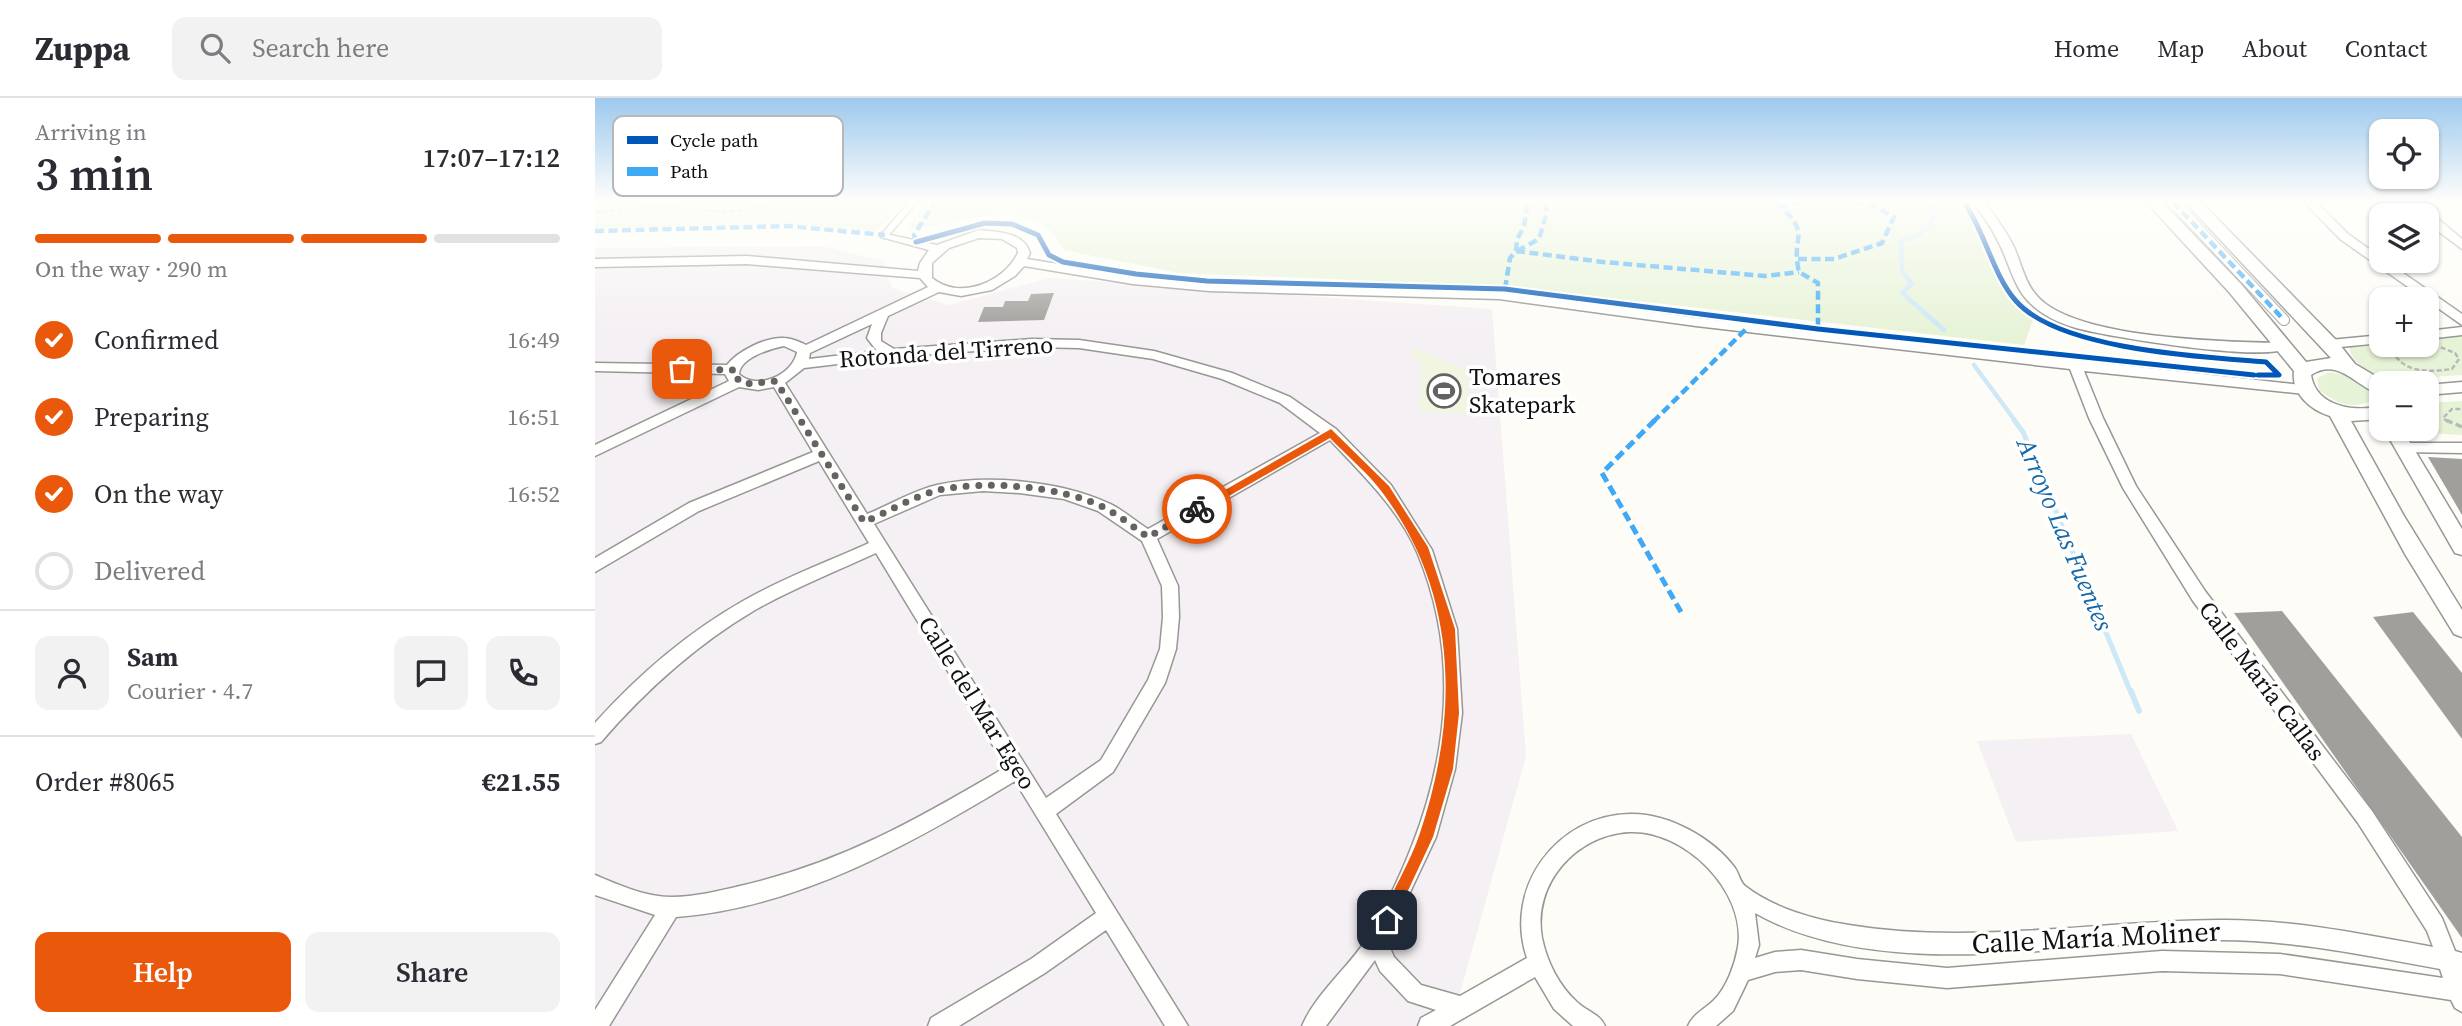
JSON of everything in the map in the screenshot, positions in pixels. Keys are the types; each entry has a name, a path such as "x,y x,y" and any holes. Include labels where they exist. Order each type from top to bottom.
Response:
{"street":[{"path":"925,245 939,249"},
{"path":"924,275 924,267 929,258 947,245"},
{"path":"595,367 735,376 755,385 776,381 802,358 937,288 963,291 978,289 1005,278 1021,262 1024,253 1019,245"},
{"path":"2006,245 2033,301 2045,311 2106,330 2174,342 2244,348 2282,347"},
{"path":"2195,245 2265,322 2322,405 2360,416 2369,414"},
{"path":"2214,245 2284,320"},
{"path":"2235,245 2330,344 2348,368"},
{"path":"2353,245 2440,302 2462,321"},
{"path":"595,263 747,260 924,275 937,288"},
{"path":"1021,262 1133,280 1209,288 1499,295 1696,322 2012,359 2167,375 2304,380"},
{"path":"883,314 873,334 873,341 891,354"},
{"path":"2439,337 2462,331"},
{"path":"2330,344 2369,340"},
{"name":"Rotonda del Tirreno","path":"802,358 891,354 1032,342 1079,344 1154,355 1227,376 1285,400 1331,433 1386,489 1424,550 1449,629 1453,713 1446,769 1426,837 1377,941 1313,1026"},
{"path":"735,376 737,363 752,350 774,343 793,343 802,358"},
{"name":"Calle María Callas","path":"2075,364 2130,488 2199,596 2365,817 2456,962 2461,994"},
{"path":"2304,380 2315,365 2348,368 2369,378"},
{"path":"595,451 735,376"},
{"name":"Calle del Mar Egeo","path":"776,381 1177,1026"},
{"path":"2439,389 2462,387"},
{"path":"2337,411 2399,527 2462,628"},
{"path":"1148,537 1331,433"},
{"path":"2401,441 2462,547"},
{"path":"2406,448 2462,448"},
{"path":"595,566 694,507 822,454"},
{"path":"864,522 938,490 983,486 1020,487 1065,494 1103,507 1148,537 1170,586 1168,649 1160,672 1107,766 1044,811"},
{"path":"595,736 651,677 710,630 773,592 879,545"},
{"path":"595,886 621,897 671,906 781,888 893,844 1019,770"},
{"path":"1594,1026 1586,1023 1557,996 1538,963 1530,928 1534,894 1549,864 1571,841 1599,827 1631,821 1663,826 1694,840 1719,863 1738,893 1746,919 1748,946 1742,972 1725,1004 1699,1026"},
{"name":"Calle María Moliner","path":"1738,893 1766,911 1803,926 1863,939 1945,944 2223,930 2289,934 2456,962"},
{"path":"597,1026 671,906"},
{"path":"939,1026 1038,966 1109,916"},
{"path":"1377,941 1387,964 1415,995 1461,1007"},
{"name":"Calle María Moliner","path":"1742,972 1775,962 1801,960 1947,978 2162,961 2280,964 2461,994"},
{"path":"1429,1026 1538,963"}],"path":[{"path":"2396,357 2403,365 2425,370 2452,369 2459,359 2455,353 2439,345"},
{"path":"2462,409 2452,409 2443,418 2462,428"}],"shaded area":[{"path":"823,246 883,261 892,288 949,305 1049,278 1492,309 1526,756 1451,1026 595,1026 595,248"},
{"path":"2131,734 2178,831 2016,842 1977,741"}],"green space":[{"path":"1061,245 1983,245 2014,305 2033,320 2024,345 1506,286 1179,273 1064,250"},
{"path":"2462,336 2462,375 2439,377 2439,371 2370,371 2353,358 2350,347 2369,347 2369,357 2439,357 2439,339"},
{"name":"Tomares Skatepark","path":"1414,347 1467,370 1469,413 1420,412 1421,362 1413,358"},
{"path":"2330,372 2352,377 2369,389 2369,402 2356,405 2337,402 2319,390 2317,378"},
{"path":"2462,401 2462,435 2439,434 2439,402"}],"building":[{"path":"1054,293 1044,320 978,322 984,307 1003,307 1005,301 1028,301 1031,294"},
{"path":"2428,457 2462,459 2462,515"},
{"path":"2282,611 2462,837 2462,938 2234,613"},
{"path":"2413,612 2462,673 2462,739 2373,617"}],"waterway":[{"name":"Arroyo Las Fuentes","path":"1901,245 1902,271 1912,284 1902,293 1944,330"},
{"name":"Arroyo Las Fuentes","path":"1974,365 2016,422"},
{"name":"Arroyo Las Fuentes","path":"2014,420 2023,432 2131,693"},
{"name":"Arroyo Las Fuentes","path":"2131,691 2139,711"}],"marked path":[{"path":"1505,289 1510,258 1516,251 1516,245"},
{"path":"1517,251 1527,245"},
{"path":"1798,245 1799,272 1818,283 1818,333"},
{"path":"1798,259 1834,259 1875,245"},
{"path":"2214,245 2284,320"},
{"path":"1516,251 1603,262 1765,276 1799,272"},
{"path":"1681,612 1602,473 1747,328"}],"cycle path":[{"path":"1044,245 1049,255 1063,262 1136,274 1207,281 1505,289 1818,329 2254,375"},
{"path":"1988,245 2016,301 2034,317 2062,329 2133,347 2266,362 2279,375 2258,375"}],"way so far":[{"path":"682,369 733,370 733,376 738,382 745,384 776,381 864,522 938,490 983,486 1020,487 1065,494 1103,507 1148,537 1197,509"}],"place":[{"name":"Tomares Skatepark","path":"1444,391"}],"route":[{"path":"1197,509 1331,433 1386,489 1424,550 1449,629 1453,713 1446,769 1426,837 1387,920"}]}
